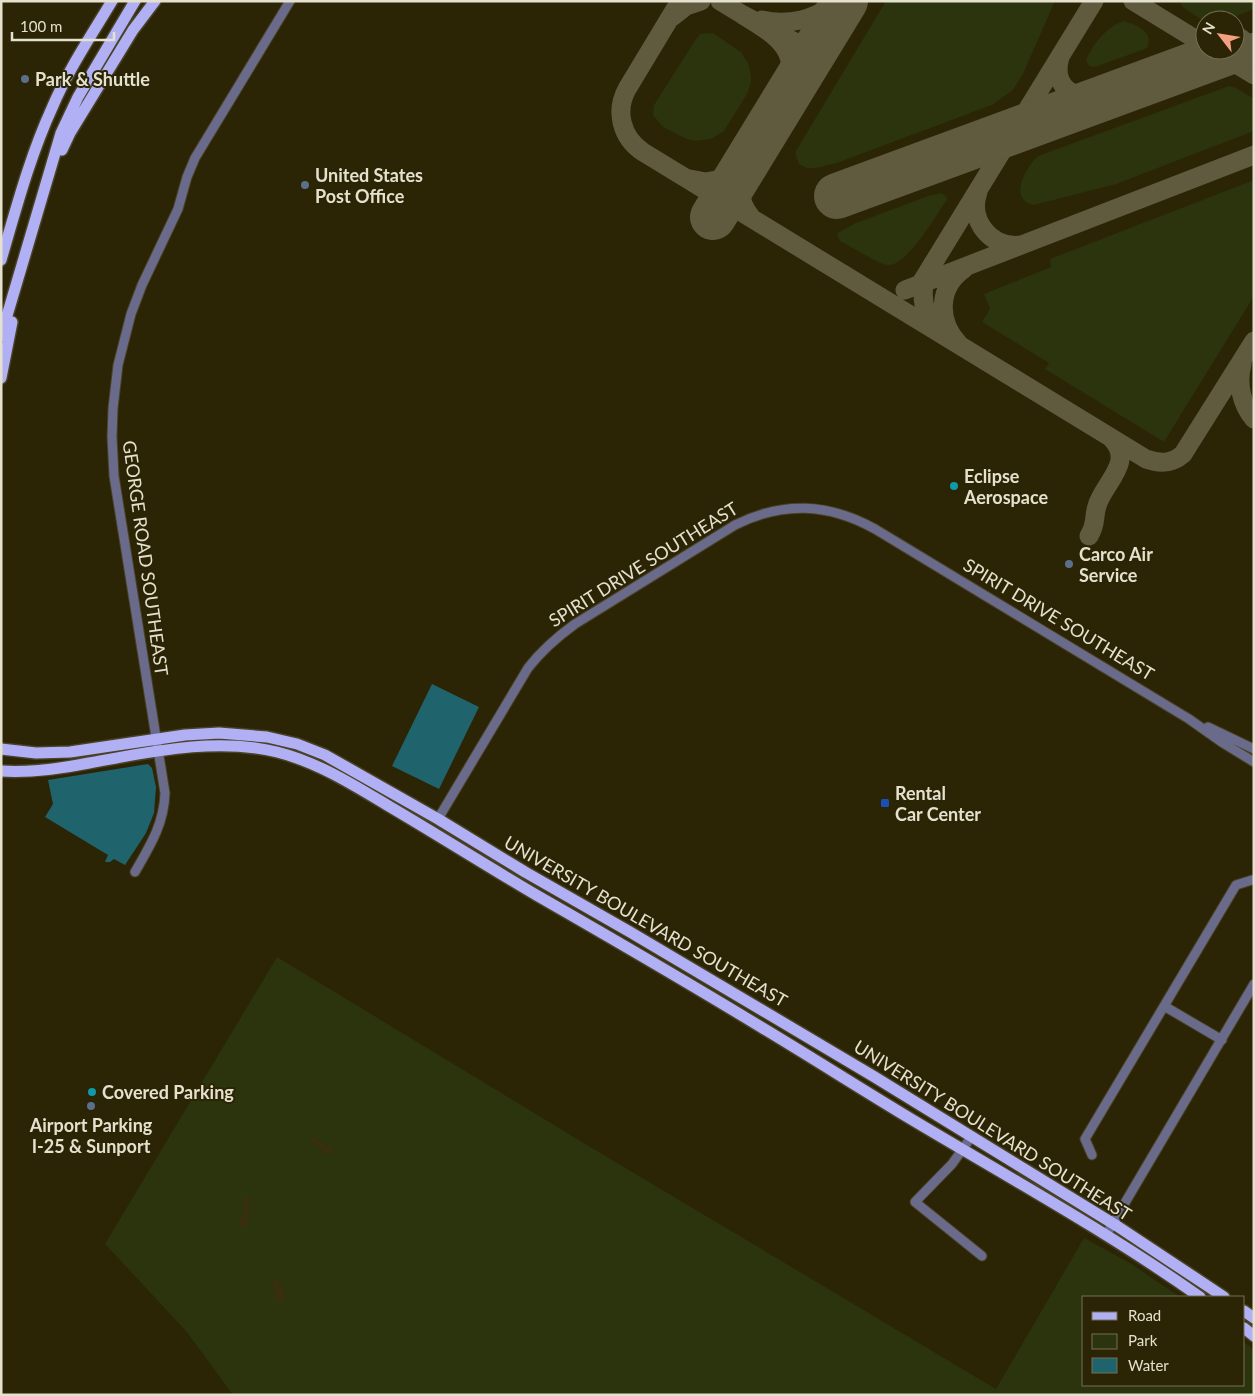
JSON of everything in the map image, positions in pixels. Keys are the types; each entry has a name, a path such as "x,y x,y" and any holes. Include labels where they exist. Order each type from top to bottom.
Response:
{"main road":[{"path":"1,260 34,155 52,108 67,76 112,1"},
{"path":"1,336 61,133 78,97 135,1"},
{"path":"49,176 80,118 133,30 155,1"},
{"path":"1,252 9,233"},
{"path":"1,378 22,269"},
{"name":"UNIVERSITY BOULEVARD SOUTHEAST","path":"1,749 36,753 70,752 202,733 236,733 267,737 297,744 339,762 769,1014 972,1136 1113,1223 1222,1296"},
{"name":"UNIVERSITY BOULEVARD SOUTHEAST","path":"1,771 54,770 203,746 235,746 265,750 293,757 333,773 762,1027 1106,1235 1164,1271 1199,1296"},
{"name":"SPIRIT DRIVE SOUTHEAST","path":"431,830 438,819"}],"street":[{"name":"GEORGE ROAD SOUTHEAST","path":"135,872 153,841 164,813 165,782 114,476 112,421 118,365 136,300 178,209 187,177 195,158 290,1"},
{"name":"SPIRIT DRIVE SOUTHEAST","path":"438,819 528,668 546,647 575,624 735,525 775,510 821,509 863,522 1189,719"},
{"path":"1189,719 1254,749"},
{"path":"1189,719 1254,762"},
{"path":"1092,1154 1086,1140 1164,1006 1236,885 1252,880"},
{"path":"1106,1235 1254,984"},
{"path":"1164,1006 1222,1040"},
{"path":"972,1136 938,1180 915,1202 982,1256"}],"green space":[{"path":"886,1 1055,1 1023,74 1013,90 992,105 837,163 816,168 807,168 799,164 796,151"},
{"path":"1179,1 1254,1 1254,9 1245,13 1245,10 1195,10 1195,15 1183,7"},
{"path":"1124,21 1136,25 1145,32 1149,39 1148,46 1145,49 1095,67 1089,66 1086,60 1092,48 1106,31"},
{"path":"713,33 741,52 748,63 751,83 747,94 724,131 711,139 695,141 663,127 653,115 654,105 700,34"},
{"path":"1229,86 1254,99 1254,131 1116,184 1034,205 1026,202 1022,197 1020,190 1024,175 1038,156"},
{"path":"1254,180 1254,296 1164,442 1045,369 1049,363 982,322 990,309 984,294 1051,267 1050,259"},
{"path":"941,193 946,196 947,200 911,250 895,264 888,265 877,262 840,241 837,235 856,223"},
{"path":"277,957 996,1389 1084,1238 1130,1263 1179,1296 1082,1296 1082,1386 1245,1386 1245,1343 1254,1350 1254,1395 233,1395 186,1331 105,1244"}],"sand":[{"path":"315,1136 322,1143 332,1147 334,1153 331,1155 326,1153 312,1142 310,1139"},
{"path":"248,1196 250,1215 246,1226 240,1228 238,1226 245,1206 243,1198"},
{"path":"278,1279 285,1298 282,1303 277,1301 272,1287 274,1280"}],"water":[{"path":"432,684 479,707 439,789 392,766"},
{"path":"148,764 152,768 156,787 154,813 146,833 125,865 114,859 110,862 105,862 108,855 45,817 53,804 48,780"}],"taxiway":[{"path":"680,1 623,97 621,106 622,123 625,131 636,146 1146,459 1166,462 1175,460 1183,454 1254,341"},
{"path":"672,17 686,6 701,1"},
{"path":"720,1 814,52"},
{"path":"762,20 772,22 801,20 820,13 837,1"},
{"path":"918,288 1094,1"},
{"path":"1133,1 1195,39"},
{"path":"690,179 706,182 716,180 729,176 746,165 784,101 790,84 790,59 785,49 768,31 743,15"},
{"path":"1245,45 1254,42"},
{"path":"1060,57 1058,67 1062,84 1074,94 1100,100"},
{"path":"1229,60 1254,75"},
{"path":"905,290 1254,155"},
{"path":"746,165 741,179 740,192 746,211 751,217"},
{"path":"978,192 976,213 984,230 1000,242 1010,245 1021,245"},
{"path":"958,343 946,324 943,304 949,285 955,276 964,269"},
{"path":"926,275 923,290 924,305 929,318 938,331"},
{"path":"1242,364 1240,378 1241,393 1246,407 1254,419"},
{"path":"1089,536 1093,528 1100,498 1119,465 1120,456 1118,448 1112,439"}],"runway":[{"path":"713,217 845,1"},
{"path":"837,196 1207,60"}],"place":[{"name":"Park & Shuttle","path":"25,79"},
{"name":"United States Post Office","path":"305,185"},
{"name":"Eclipse Aerospace","path":"954,486"},
{"name":"Carco Air Service","path":"1069,564"},
{"name":"Rental Car Center","path":"885,803"},
{"name":"Covered Parking","path":"92,1092"},
{"name":"Airport Parking I-25 & Sunport","path":"91,1106"}]}
